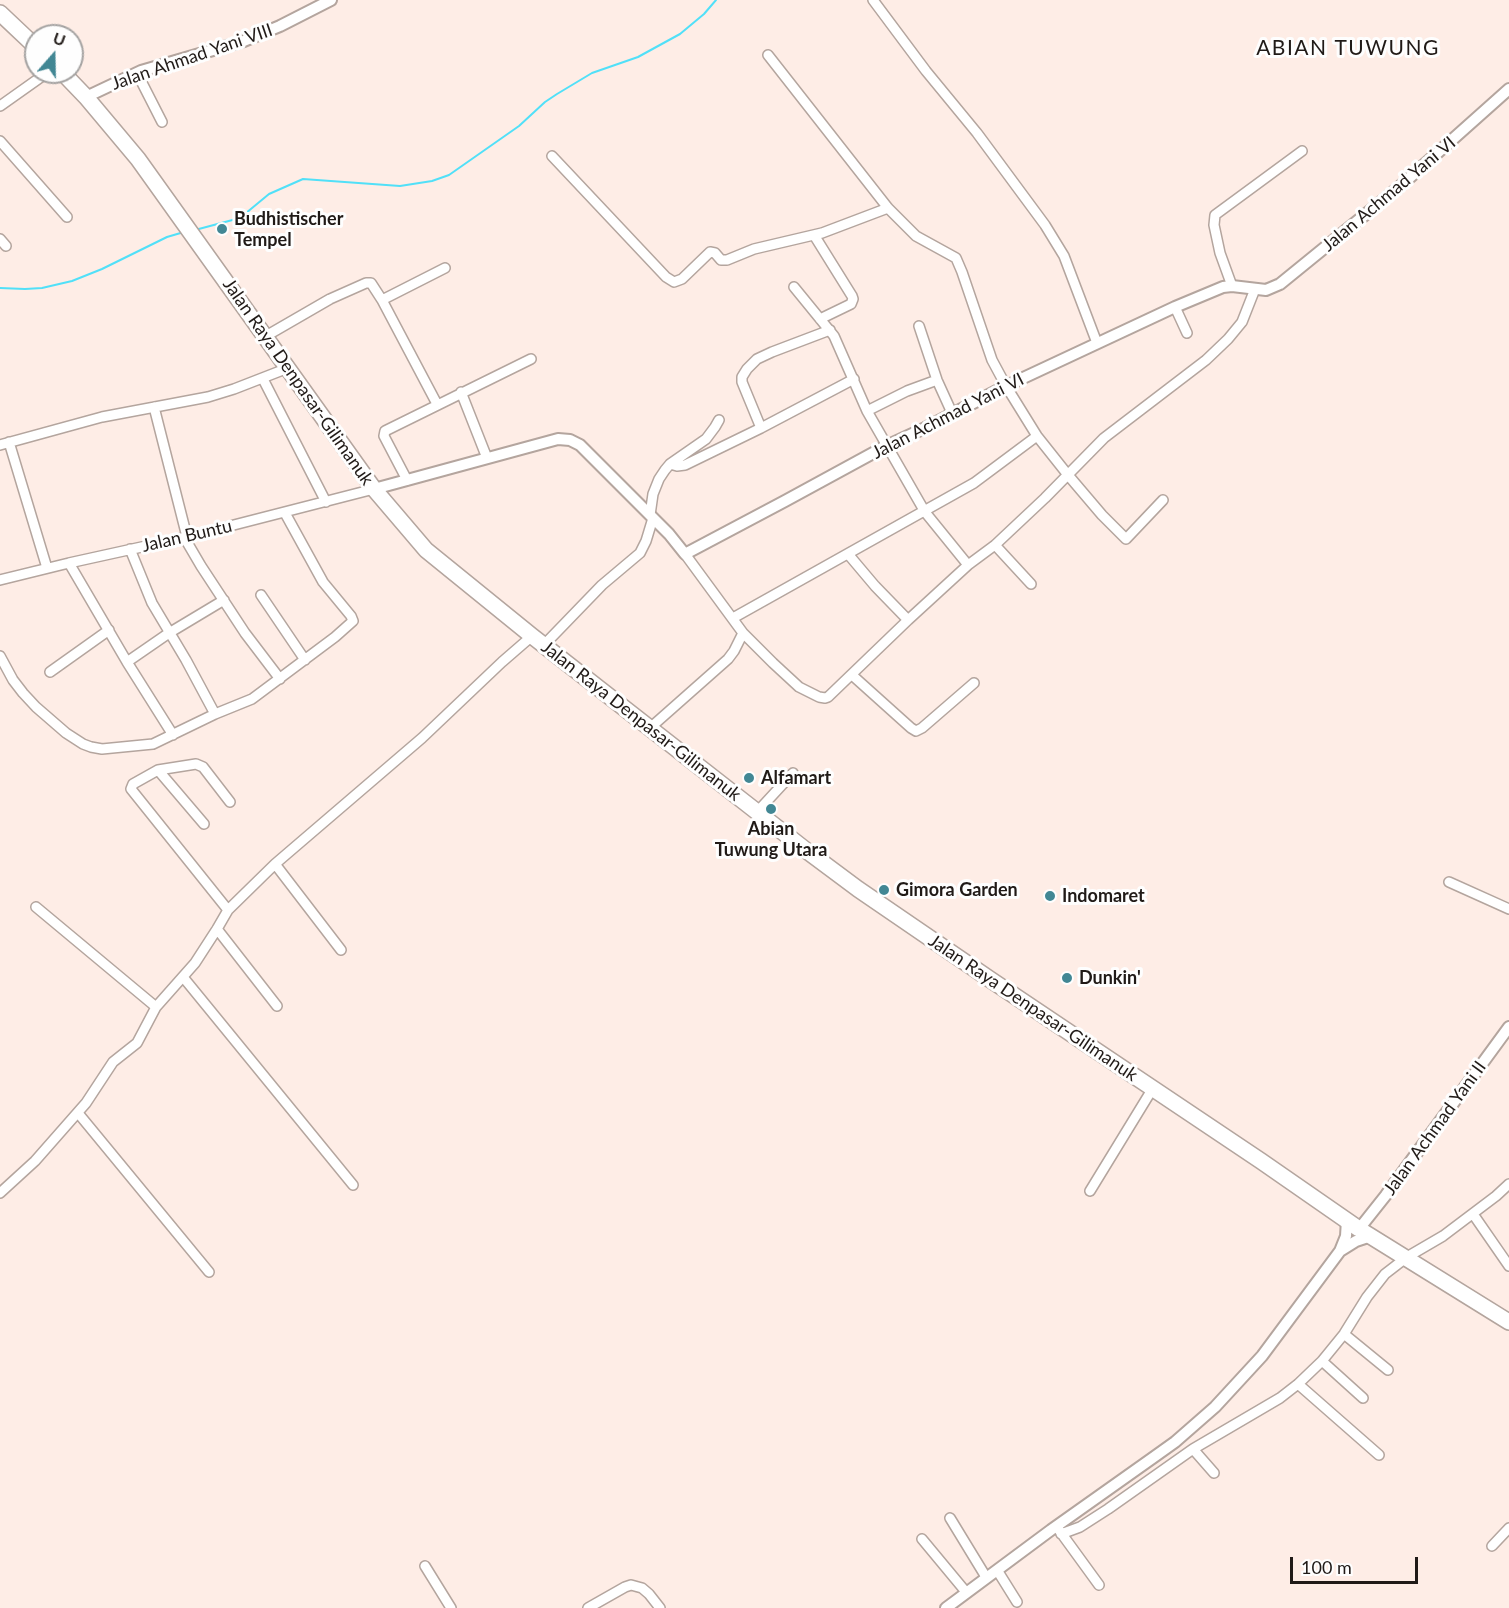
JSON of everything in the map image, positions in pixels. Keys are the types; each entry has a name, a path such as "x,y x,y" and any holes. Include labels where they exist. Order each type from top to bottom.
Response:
{"highway":[{"path":"0,14 24,36"},
{"name":"Jalan Raya Denpasar-Gilimanuk","path":"74,84 138,159 374,489 426,550 538,641 867,895 1359,1228 1509,1322"}],"street":[{"name":"Jalan Ahmad Yani VIII","path":"86,97 137,73 243,41 280,26 331,0"},
{"path":"873,0 1045,225 1064,256 1097,343"},
{"path":"768,55 888,208 916,236 951,254 959,263 988,349 1006,386 1037,436 1102,515 1126,539 1163,500"},
{"path":"137,73 162,122"},
{"path":"0,106 31,84"},
{"name":"Jalan Achmad Yani VI","path":"685,554 886,446 1006,386 1175,307 1216,289 1232,286 1266,290 1273,288 1292,276 1398,188 1509,89"},
{"path":"0,141 67,217"},
{"path":"1232,286 1220,253 1214,225 1215,215 1302,151"},
{"path":"552,156 666,277 674,282 682,279 710,252 715,253 721,260 727,260 754,249 814,235 888,208"},
{"path":"814,235 853,299 851,304 820,319"},
{"path":"382,300 445,267"},
{"path":"266,336 330,299 366,283 373,285 437,404"},
{"path":"794,287 830,330 867,411 925,512 968,565"},
{"path":"374,489 558,440 570,440 580,445 655,520 685,554 743,633 800,687 813,695 827,698 968,565 994,545 1104,438 1206,360 1242,322 1256,289"},
{"path":"1175,307 1187,333"},
{"path":"919,326 937,380 952,413"},
{"path":"761,428 742,382 742,376 757,359 830,330"},
{"path":"407,480 384,432 531,359"},
{"path":"47,568 5,444 102,417 208,397 263,379 288,368"},
{"path":"263,379 326,502"},
{"path":"673,465 685,465 854,379"},
{"path":"867,411 937,380"},
{"path":"461,392 487,458"},
{"path":"154,407 185,537 201,566 245,633 280,679"},
{"path":"0,1193 35,1161 78,1113 113,1062 137,1043 156,1007 201,954 228,910 275,864 422,738 502,662 538,641 640,553 655,520 653,494 659,479 706,439 719,420"},
{"path":"732,618 974,483 1037,436"},
{"name":"Jalan Buntu","path":"0,580 285,513 374,489"},
{"path":"0,656 23,693 51,721 83,744 102,748 146,745 161,741 215,714 252,699 352,623 353,619 323,582 285,513"},
{"path":"994,545 1031,584"},
{"path":"130,549 152,603 215,714"},
{"path":"848,554 908,620"},
{"path":"69,563 173,735"},
{"path":"261,595 305,660"},
{"path":"127,662 169,633 224,600"},
{"path":"50,672 109,630"},
{"path":"650,728 728,659 743,633"},
{"path":"852,675 916,731 974,683"},
{"path":"228,910 132,791 131,786 158,770 196,764 203,767 230,802"},
{"path":"158,770 204,824"},
{"path":"757,812 792,773"},
{"path":"275,864 341,950"},
{"path":"1449,882 1509,909"},
{"path":"36,907 156,1007"},
{"path":"218,929 277,1006"},
{"path":"183,977 353,1185"},
{"name":"Jalan Achmad Yani II","path":"1359,1228 1508,1031"},
{"path":"1090,1191 1153,1088"},
{"path":"78,1113 209,1272"},
{"path":"1059,1530 1072,1530 1089,1521 1193,1449 1270,1405 1298,1384 1322,1361 1344,1334 1375,1286 1392,1268 1443,1236 1509,1184"},
{"path":"1473,1214 1509,1266"},
{"path":"1340,1251 1356,1241 1359,1228"},
{"path":"946,1608 986,1577 1059,1530 1175,1442 1215,1407 1269,1347 1340,1251 1346,1236 1359,1228"},
{"path":"1344,1334 1389,1370"},
{"path":"1322,1361 1363,1398"},
{"path":"1298,1384 1379,1455"},
{"path":"1193,1449 1214,1473"},
{"path":"1146,1464 1154,1477"},
{"path":"950,1518 986,1577"},
{"path":"1492,1546 1509,1528"},
{"path":"1059,1530 1099,1585"},
{"path":"922,1539 966,1592"},
{"path":"425,1566 452,1608"},
{"path":"997,1570 1017,1602"},
{"path":"588,1608 631,1585 642,1588 660,1608"}],"waterway":[{"path":"195,230 240,218 269,194 303,179 400,186 432,181 449,175 519,126 557,94 592,73 638,57 680,34 704,14 716,0"},
{"path":"0,288 42,288 72,281 167,237 184,232"}],"place":[{"name":"Budhistischer Tempel","path":"222,229"},
{"name":"Alfamart","path":"749,778"},
{"name":"Abian Tuwung Utara","path":"771,809"},
{"name":"Gimora Garden","path":"884,890"},
{"name":"Indomaret","path":"1050,896"},
{"name":"Dunkin'","path":"1067,978"}],"district":[{"name":"ABIAN TUWUNG","path":"1348,48"}]}
